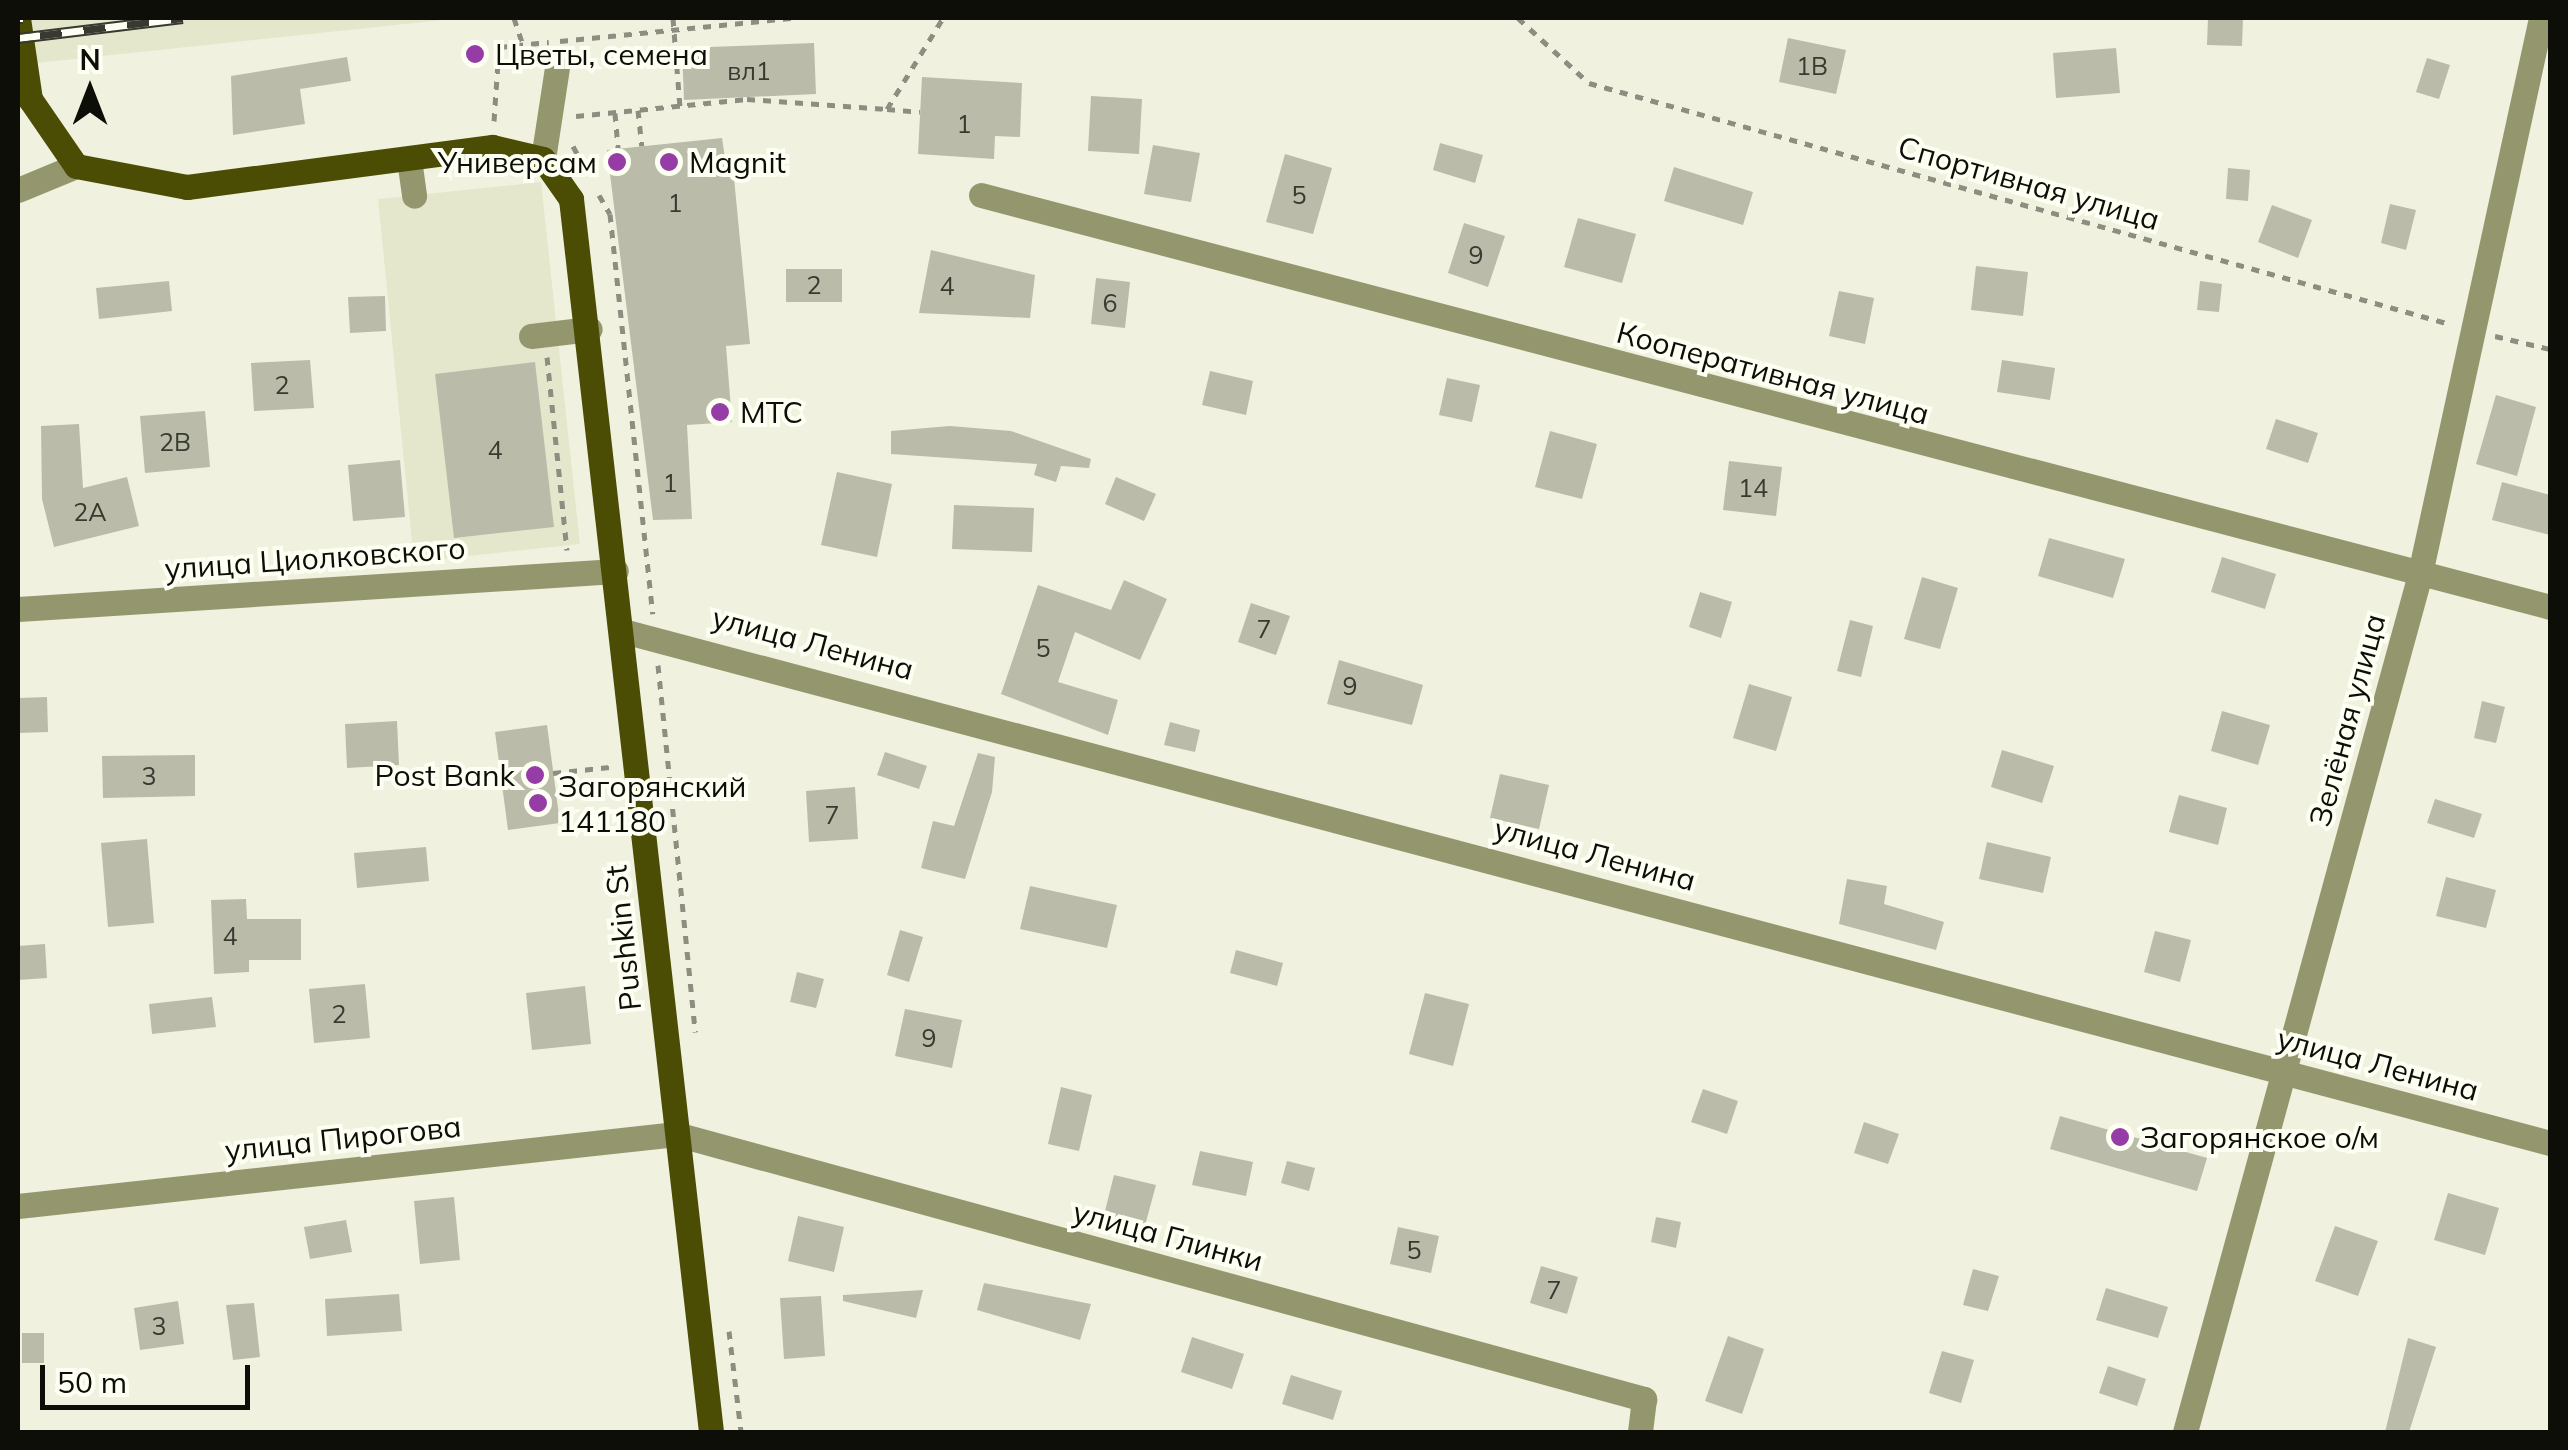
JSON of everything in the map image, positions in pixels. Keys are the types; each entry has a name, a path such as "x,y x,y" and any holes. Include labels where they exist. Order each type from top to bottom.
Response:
{"main road":[{"path":"18,18 30,98 76,166 187,188 492,148 543,159"},
{"name":"Pushkin St","path":"543,159 571,199 590,330 711,1432"}],"street":[{"name":"Зелёная улица","path":"2186,1432 2418,578 2466,329 2541,18"},
{"path":"543,159 557,68"},
{"path":"410,159 414,196"},
{"path":"18,190 76,166"},
{"name":"Кооперативная улица","path":"981,196 2418,578 2550,607"},
{"path":"538,336 590,330"},
{"name":"улица Циолковского","path":"18,610 616,571"},
{"name":"улица Ленина","path":"623,632 2550,1143"},
{"name":"улица Пирогова","path":"18,1206 676,1134"},
{"name":"улица Глинки","path":"676,1134 1644,1399 1640,1432"}],"path":[{"path":"673,18 680,106"},
{"path":"492,148 499,47 790,18"},
{"path":"887,109 943,18"},
{"name":"Спортивная улица","path":"1518,18 1589,82 2466,329 2550,349"},
{"path":"558,118 747,100 920,112"},
{"path":"638,110 642,146"},
{"path":"615,112 618,149"},
{"path":"538,336 570,574"},
{"path":"553,773 615,766"}],"shaded area":[{"path":"18,18 462,18 18,65"},
{"path":"541,182 580,544 414,562 378,199"}],"building":[{"path":"2208,18 2243,18 2242,46 2207,45"},
{"path":"1788,38 1846,50 1836,94 1779,82"},
{"path":"814,43 816,94 684,100 682,48"},
{"path":"2116,48 2120,93 2056,98 2053,53"},
{"path":"347,57 351,81 300,89 305,124 233,135 231,76"},
{"path":"2427,58 2450,65 2439,99 2416,92"},
{"path":"922,77 1022,83 1020,137 995,136 994,159 918,154"},
{"path":"1091,96 1142,99 1139,154 1088,151"},
{"path":"722,138 725,158 732,157 750,344 726,346 732,422 687,425 692,519 653,520 607,150"},
{"path":"1440,143 1483,155 1475,183 1433,170"},
{"path":"1153,145 1200,153 1191,202 1144,194"},
{"path":"1285,154 1332,168 1313,234 1266,222"},
{"path":"1674,167 1753,192 1743,225 1664,201"},
{"path":"2228,168 2250,170 2248,201 2226,199"},
{"path":"2390,204 2416,210 2406,250 2381,243"},
{"path":"2272,205 2312,220 2298,258 2258,242"},
{"path":"1578,218 1636,234 1622,283 1564,267"},
{"path":"1464,223 1505,236 1488,287 1448,273"},
{"path":"931,250 1035,275 1030,318 919,313"},
{"path":"1976,266 2028,272 2023,316 1971,310"},
{"path":"786,269 842,269 842,302 786,302"},
{"path":"1096,278 1130,282 1125,328 1091,324"},
{"path":"169,281 172,311 99,319 96,288"},
{"path":"2200,281 2222,284 2219,312 2197,310"},
{"path":"1839,291 1874,298 1865,344 1829,336"},
{"path":"385,296 386,331 350,333 348,297"},
{"path":"310,360 314,408 254,411 251,363"},
{"path":"2002,360 2055,368 2050,400 1997,392"},
{"path":"535,362 554,527 454,538 435,374"},
{"path":"1210,371 1253,381 1246,415 1202,405"},
{"path":"1447,378 1480,385 1472,422 1439,415"},
{"path":"2496,395 2536,407 2517,476 2476,464"},
{"path":"205,411 210,467 145,473 140,416"},
{"path":"2276,419 2318,433 2308,463 2266,449"},
{"path":"79,424 83,488 127,477 139,526 54,547 42,499 41,426"},
{"path":"950,426 1011,431 1091,459 1089,468 1061,466 1056,482 1034,475 1037,464 891,454 891,431"},
{"path":"1550,431 1597,444 1582,499 1535,487"},
{"path":"400,460 405,517 353,521 348,465"},
{"path":"1729,461 1782,467 1776,516 1723,510"},
{"path":"837,472 892,484 877,557 821,545"},
{"path":"1116,477 1156,494 1144,521 1105,504"},
{"path":"2502,482 2550,495 2550,535 2492,520"},
{"path":"954,505 1034,508 1032,552 952,549"},
{"path":"2049,538 2125,559 2113,598 2038,576"},
{"path":"2222,557 2276,574 2265,609 2211,592"},
{"path":"1922,577 1958,588 1940,649 1904,639"},
{"path":"1124,580 1167,599 1140,660 1075,632 1058,682 1118,700 1108,735 1001,694 1038,585 1111,610"},
{"path":"1700,592 1732,602 1721,638 1689,627"},
{"path":"1251,603 1290,616 1276,655 1238,642"},
{"path":"1850,620 1873,626 1861,677 1837,671"},
{"path":"1339,660 1423,685 1412,725 1327,704"},
{"path":"1749,684 1792,697 1776,751 1733,738"},
{"path":"47,697 48,732 18,733 18,698"},
{"path":"2482,701 2505,707 2496,743 2474,738"},
{"path":"2222,711 2270,725 2258,765 2211,751"},
{"path":"397,721 399,765 347,768 345,724"},
{"path":"1170,722 1200,730 1195,752 1164,745"},
{"path":"547,725 560,823 508,830 495,732"},
{"path":"2002,750 2054,766 2042,803 1991,787"},
{"path":"885,752 927,766 919,789 877,775"},
{"path":"978,753 995,757 992,792 965,879 921,868 933,821 954,826"},
{"path":"195,755 195,796 103,798 102,756"},
{"path":"1500,774 1549,785 1539,829 1490,818"},
{"path":"855,787 858,839 809,842 806,791"},
{"path":"2179,795 2227,808 2218,845 2169,832"},
{"path":"2435,799 2482,814 2474,838 2427,823"},
{"path":"147,839 154,923 108,927 101,843"},
{"path":"1987,842 2051,857 2043,893 1979,879"},
{"path":"426,847 429,881 357,888 354,853"},
{"path":"2446,877 2496,890 2486,928 2436,916"},
{"path":"1847,879 1887,886 1884,904 1944,922 1936,950 1839,924"},
{"path":"1030,886 1117,905 1107,948 1020,929"},
{"path":"246,899 247,919 301,919 301,960 249,960 249,972 214,974 211,900"},
{"path":"900,930 923,937 909,982 887,975"},
{"path":"2155,931 2191,940 2180,982 2144,972"},
{"path":"45,944 47,978 18,980 18,946"},
{"path":"1236,950 1283,963 1277,986 1230,973"},
{"path":"797,972 824,979 816,1008 790,1002"},
{"path":"365,984 370,1038 314,1043 309,989"},
{"path":"585,986 591,1044 532,1050 526,993"},
{"path":"1425,993 1469,1004 1453,1066 1409,1054"},
{"path":"212,997 216,1027 152,1034 149,1004"},
{"path":"905,1009 962,1020 952,1068 895,1056"},
{"path":"1061,1087 1092,1095 1079,1151 1048,1144"},
{"path":"1703,1089 1738,1101 1727,1134 1691,1122"},
{"path":"2060,1116 2207,1158 2197,1191 2050,1149"},
{"path":"1864,1122 1899,1134 1888,1164 1854,1153"},
{"path":"1200,1151 1253,1162 1246,1196 1192,1185"},
{"path":"1287,1161 1315,1168 1309,1191 1281,1183"},
{"path":"1114,1175 1156,1185 1143,1233 1102,1223"},
{"path":"2448,1193 2499,1208 2485,1255 2434,1240"},
{"path":"454,1197 460,1260 420,1264 414,1201"},
{"path":"798,1216 844,1227 834,1272 788,1261"},
{"path":"1656,1217 1681,1222 1676,1248 1651,1242"},
{"path":"346,1220 352,1252 310,1259 304,1227"},
{"path":"2335,1226 2378,1241 2358,1296 2315,1281"},
{"path":"1398,1227 1439,1236 1431,1273 1390,1264"},
{"path":"1541,1266 1578,1277 1567,1314 1530,1303"},
{"path":"1973,1269 1999,1276 1988,1311 1963,1305"},
{"path":"984,1283 1091,1304 1080,1340 977,1310"},
{"path":"2106,1288 2168,1307 2158,1338 2096,1320"},
{"path":"923,1290 916,1318 843,1301 843,1295"},
{"path":"399,1294 402,1331 327,1336 325,1299"},
{"path":"821,1296 825,1356 784,1359 780,1298"},
{"path":"178,1301 184,1344 140,1350 134,1308"},
{"path":"254,1303 260,1357 233,1360 226,1305"},
{"path":"22,1333 44,1333 44,1363 22,1363"},
{"path":"1728,1336 1764,1349 1742,1414 1705,1401"},
{"path":"1192,1337 1244,1354 1232,1389 1181,1372"},
{"path":"2408,1338 2436,1347 2409,1432 2385,1432"},
{"path":"1942,1351 1974,1360 1961,1403 1929,1393"},
{"path":"2108,1366 2146,1379 2137,1406 2099,1393"},
{"path":"1291,1375 1342,1391 1333,1420 1282,1404"}],"railway":[{"path":"18,18 23,18"},
{"path":"18,38 183,18"}],"place":[{"name":"Цветы, семена","path":"475,54"},
{"name":"Универсам","path":"617,162"},
{"name":"Magnit","path":"669,162"},
{"name":"МТС","path":"720,412"},
{"name":"Post Bank","path":"535,775"},
{"name":"Загорянский 141180","path":"538,803"},
{"name":"Загорянское о/м","path":"2120,1137"}]}
